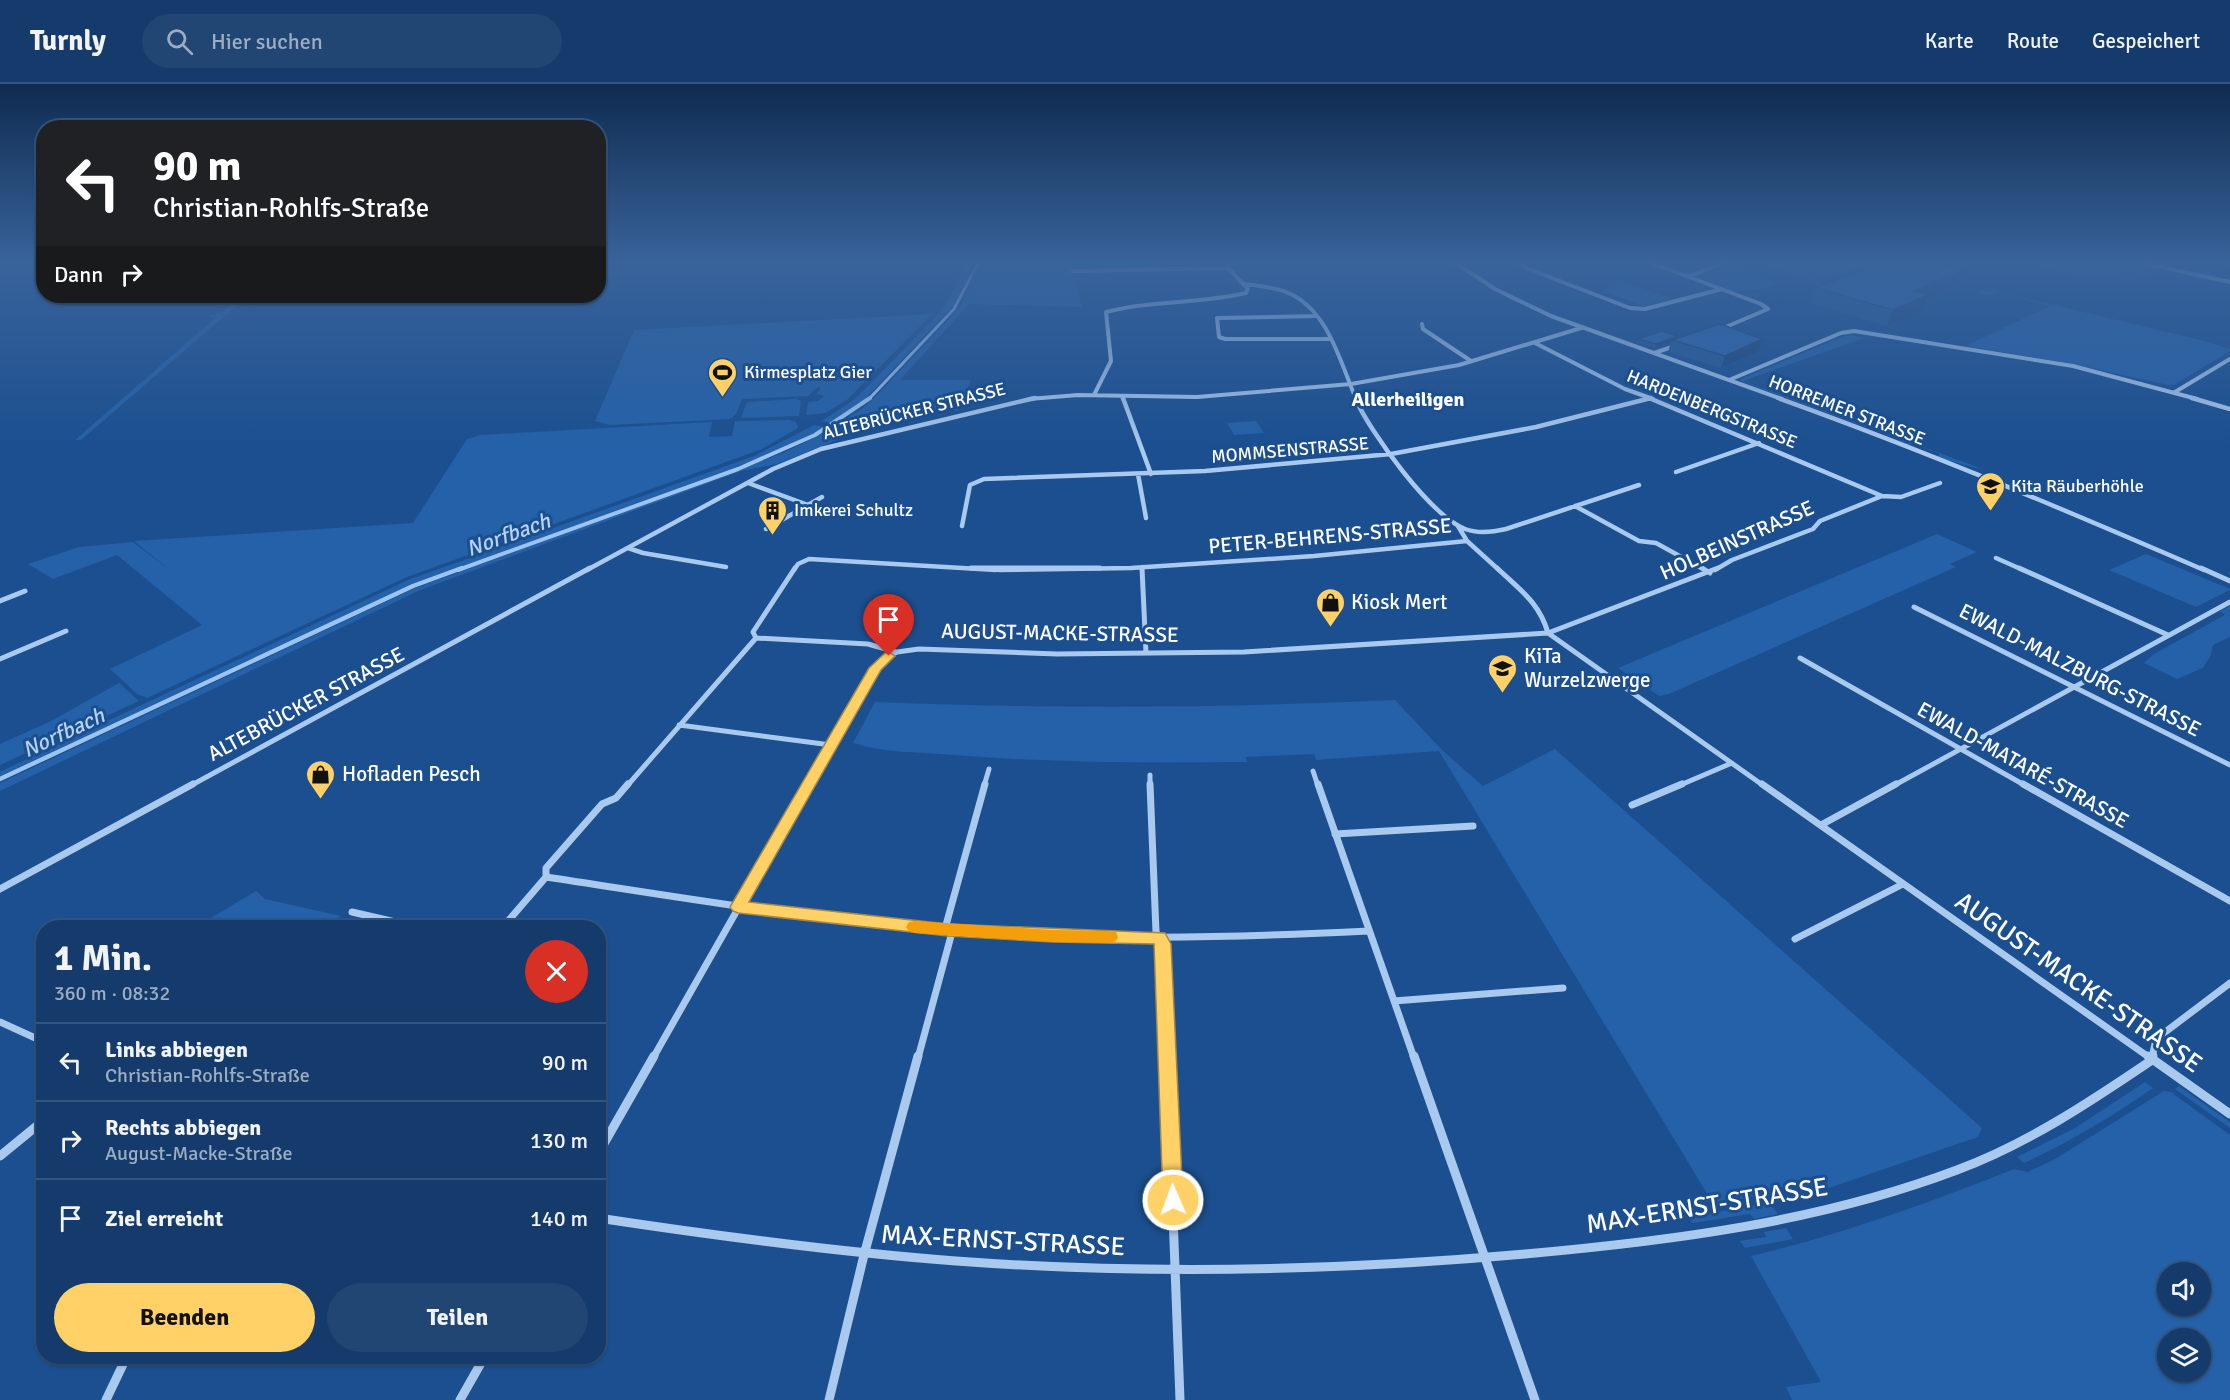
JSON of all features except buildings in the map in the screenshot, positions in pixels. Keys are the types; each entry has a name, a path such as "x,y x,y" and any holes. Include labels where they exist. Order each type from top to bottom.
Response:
{"street":[{"path":"1094,395 1111,361 1107,324"},
{"path":"1218,324 1219,337 1225,339 1331,339"},
{"path":"1321,324 1331,339 1361,412 1391,454 1425,494 1458,526 1467,541"},
{"path":"1422,324 1423,329 1472,361"},
{"name":"HORREMER STRASSE","path":"1573,324 1871,431 1903,446 2014,488 2230,581"},
{"path":"1714,331 1732,324"},
{"name":"ALTEBRÜCKER STRASSE","path":"0,888 748,483 796,458 821,449 1014,402 1055,396 1197,397 1350,383 1437,370 1581,328"},
{"path":"1728,380 1841,333 1851,331 2051,362 2114,375 2230,409"},
{"path":"1653,354 1685,342"},
{"name":"HARDENBERGSTRASSE","path":"1534,343 1625,389 1882,496"},
{"path":"2175,392 2230,359"},
{"path":"1122,396 1150,474"},
{"name":"MOMMSENSTRASSE","path":"962,526 970,485 975,481 992,478 1150,474 1266,467 1391,454 1536,427 1651,398"},
{"path":"1676,472 1759,443"},
{"path":"1138,474 1146,518"},
{"path":"748,483 808,504"},
{"name":"HOLBEINSTRASSE","path":"1548,633 1710,573 1732,560 1812,529 1820,521 1882,496 1901,497 1940,483"},
{"path":"1458,526 1480,531 1500,530 1638,485"},
{"path":"766,529 822,496"},
{"path":"1575,506 1639,541 1656,543 1710,573"},
{"name":"PETER-BEHRENS-STRASSE","path":"756,638 753,632 792,572 798,564 809,559 997,570 1142,567 1323,555 1467,541 1536,603 1548,633"},
{"path":"628,548 643,553 726,567"},
{"path":"1996,558 2168,635"},
{"path":"1142,567 1146,653"},
{"path":"0,601 25,591"},
{"path":"1821,825 2230,602"},
{"name":"EWALD-MALZBURG-STRASSE","path":"1914,607 2230,765"},
{"path":"0,658 66,631"},
{"name":"AUGUST-MACKE-STRASSE","path":"897,652 919,649 1057,654 1302,650 1548,633 2230,1114"},
{"path":"508,920 546,877 546,868 602,804 616,798 756,638 868,644 897,652"},
{"path":"606,1140 875,668 883,659 897,652"},
{"name":"EWALD-MATARÉ-STRASSE","path":"1800,658 2230,901"},
{"path":"679,725 831,745"},
{"path":"1632,805 1732,763"},
{"path":"864,1255 951,936 946,925 989,769"},
{"path":"1313,771 1535,1400"},
{"path":"1150,775 1156,932 1163,944 1164,956 1180,1400"},
{"path":"1335,834 1473,826"},
{"path":"546,877 738,907 948,930 1053,936 1159,938 1264,937 1369,932"},
{"path":"1795,939 1903,884"},
{"path":"352,912 387,920"},
{"path":"2152,1060 2156,1040 2230,983"},
{"path":"1394,1001 1563,988"},
{"path":"0,1022 36,1038"},
{"name":"MAX-ERNST-STRASSE","path":"606,1219 696,1234 864,1255 978,1264 1176,1270 1315,1268 1486,1258 1714,1232 1826,1211 1910,1187 2001,1152 2042,1132 2152,1060"},
{"path":"0,1156 36,1127"},
{"name":"MAX-ERNST-STRASSE","path":"829,1400 864,1255"},
{"path":"106,1400 123,1364"},
{"path":"460,1400 480,1364"}],"shaded area":[{"path":"208,324 215,324 81,440 75,440"},
{"path":"738,324 922,324 847,400 825,413 806,415 808,402 818,401 824,396 816,394 821,388 818,387 808,396 742,399 736,414 730,419 610,425 595,421 634,330"},
{"path":"929,324 936,324 863,401 831,423 822,421 855,399"},
{"path":"944,324 950,324 900,380 971,380 958,411 950,409 877,426 873,430 838,424 863,408"},
{"path":"2011,324 2135,324 2204,341 2230,349 2230,351 2174,385 2168,385 2069,363 1966,346"},
{"path":"1844,336 1864,338 1743,381 1979,468 1936,457 1940,454 1913,444 1908,445 1896,438 1741,381 1741,379"},
{"path":"796,399 801,401 799,416 741,418 749,402"},
{"path":"789,420 796,422 798,428 762,449 407,577 147,698 137,694 110,669 202,625 117,555 53,579 28,564 79,547 133,542 172,572 134,541 413,523 467,439 480,435 712,422 709,437 732,436 735,421"},
{"path":"1256,421 1264,433 1234,435 1227,423"},
{"path":"814,425 826,427 793,444 729,470 413,584 0,776 0,772 52,747 408,580 754,456"},
{"path":"832,429 843,432 837,440 777,464 741,471 418,591 0,791 0,783 413,589 741,469 785,452"},
{"path":"1937,534 1977,552 1950,564 1956,567 1669,694 1659,696 1618,668"},
{"path":"2146,554 2230,590 2196,607 2109,570"},
{"path":"2230,606 2230,637 2213,645 2211,655 2203,668 2177,679 2144,663 2154,654 2223,616 2225,614 2219,612"},
{"path":"119,683 139,701 0,765 0,744 51,721"},
{"path":"1395,700 1443,751 1483,786 1555,749 1982,1128 1978,1137 1823,1190 1804,1185 1714,1205 1439,751 1316,760 1314,754 1246,757 1247,762 1100,762 902,752 853,743 875,702 1135,707"},
{"path":"256,891 265,899 341,916 336,920 208,920"},
{"path":"2145,1082 2153,1088 2090,1128 2024,1163 2017,1157 2075,1128"},
{"path":"2179,1086 2230,1122 2230,1128 2175,1089"},
{"path":"2164,1091 2171,1092 2230,1135 2230,1400 1792,1400 1786,1387 1821,1382 1751,1256 1785,1248 1884,1217 2014,1169 2028,1172 2055,1159"},
{"path":"1769,1203 1778,1214 1754,1219 1750,1214 1693,1223 1687,1217"},
{"path":"1786,1228 1793,1239 1745,1248 1740,1241 1766,1237 1764,1232"}],"waterway":[{"name":"Norfbach","path":"870,398 939,324"},
{"name":"Norfbach","path":"458,570 738,469 815,435 870,398"},
{"name":"Norfbach","path":"0,779 413,586 462,568"}],"slow traffic":[{"path":"915,927 1053,936 1110,937"}],"place":[{"name":"Kirmesplatz Gier","path":"723,398"},
{"name":"Kita Räuberhöhle","path":"1990,512"},
{"name":"Imkerei Schultz","path":"773,536"},
{"name":"Kiosk Mert","path":"1330,628"},
{"name":"KiTa Wurzelzwerge","path":"1503,694"},
{"name":"Hofladen Pesch","path":"321,800"}],"district":[{"name":"Allerheiligen","path":"1408,399"}],"route":[{"path":"889,656 875,668 738,907 948,930 1053,936 1159,938 1163,944 1173,1200"}]}
